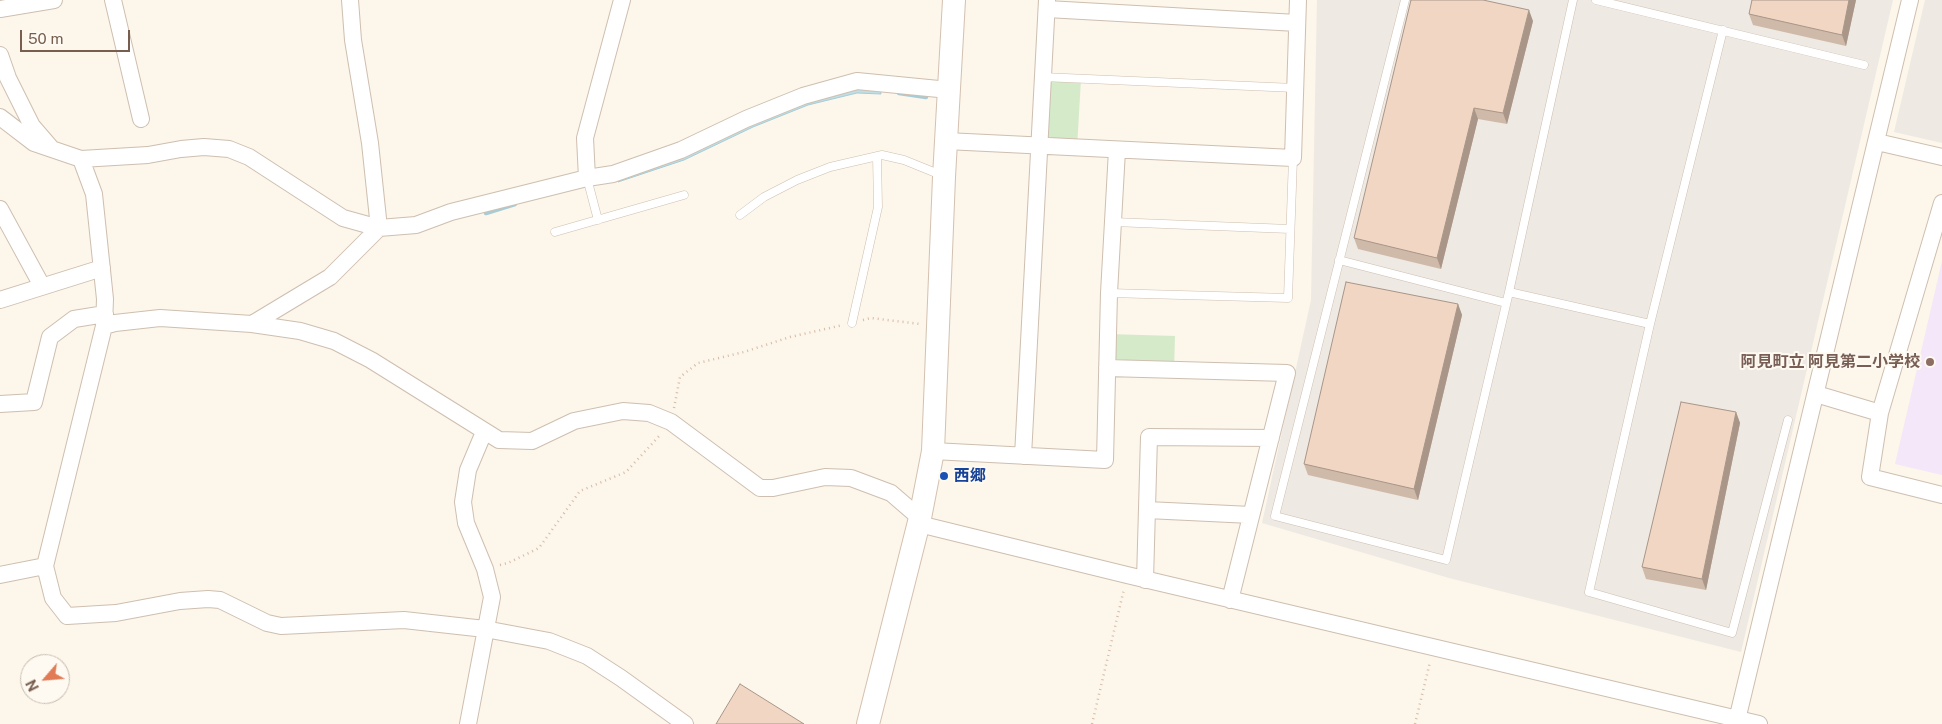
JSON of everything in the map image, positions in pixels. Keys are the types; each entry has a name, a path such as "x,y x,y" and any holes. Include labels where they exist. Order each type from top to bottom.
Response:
{"street":[{"path":"0,9 54,0"},
{"path":"113,0 142,120"},
{"path":"350,0 353,40 370,143 380,228"},
{"path":"587,178 584,138 622,0"},
{"path":"868,724 920,521 933,451 944,176 954,0"},
{"path":"946,141 1293,158 1298,0"},
{"path":"1737,722 1878,142 1910,0"},
{"path":"1023,456 1047,4 1297,23"},
{"path":"0,55 8,78 32,126 54,151"},
{"path":"1,120 34,143 81,159 148,155 181,149 229,149 249,157 343,218 380,228 416,225 451,212 587,178 613,174 681,150 746,119 803,96 857,80 949,90"},
{"path":"1878,142 1942,157"},
{"path":"933,451 1105,460 1109,293 1117,150"},
{"path":"81,159 94,194 102,268 105,320 45,566 53,598 67,616 116,613 180,601 208,599 220,600 266,623 281,626 404,620 485,629 549,641 587,656 685,724"},
{"path":"1942,203 1880,413 1870,477 1942,495"},
{"path":"0,210 42,286"},
{"path":"252,324 330,277 380,228"},
{"path":"0,300 102,268"},
{"path":"0,404 34,402 50,337 74,319 160,318 252,324 300,331 334,341 370,360 499,440 532,441 574,421 623,411 649,413 671,422 760,488 773,488 824,477 851,478 891,493 920,521 1145,580 1434,647 1737,722 1758,724"},
{"path":"1107,368 1287,374 1230,600"},
{"path":"1816,394 1880,413"},
{"path":"468,724 492,597 485,568 466,524 463,502 468,470 484,432"},
{"path":"1145,580 1149,437 1271,438"},
{"path":"1147,510 1251,515"},
{"path":"0,575 45,566"}],"lane":[{"path":"1405,0 1275,516 1446,560 1509,292 1574,0"},
{"path":"1596,0 1864,65"},
{"path":"1723,30 1650,324 1589,592 1732,633 1788,420"},
{"path":"1042,77 1295,88"},
{"path":"740,215 764,197 797,180 830,167 882,155 904,160 944,176"},
{"path":"852,323 878,206 877,156"},
{"path":"1109,293 1288,298 1293,158"},
{"path":"587,178 598,220"},
{"path":"555,232 684,195"},
{"path":"1113,222 1290,229"},
{"path":"1339,260 1506,303"},
{"path":"1509,292 1650,324"}],"path":[{"path":"485,568 508,563 539,548 580,491 626,472 671,422 680,377 698,363 871,318 938,327"},
{"path":"1092,724 1127,575"},
{"path":"1415,724 1434,647"}],"shaded area":[{"path":"1317,0 1893,0 1741,652 1449,578 1262,523 1311,300"},
{"path":"1925,0 1942,0 1942,143 1894,132"},
{"name":"阿見町立 阿見第二小学校","path":"1942,261 1942,475 1895,464"}],"green space":[{"path":"1042,77 1081,79 1077,148 1038,146"},
{"path":"1108,334 1175,336 1174,370 1107,368"}],"water":[{"path":"880,86 881,94 857,93 808,105 753,127 684,160 618,182 620,175 834,91"}],"building":[{"path":"1411,0 1483,0 1529,10 1503,113 1474,108 1437,258 1354,238"},
{"path":"1752,0 1849,0 1842,35 1749,14"},
{"path":"1346,282 1458,304 1414,489 1304,464"},
{"path":"1681,402 1736,412 1702,579 1642,567"},
{"path":"740,684 804,724 716,724"}],"waterway":[{"path":"899,93 926,97"},
{"path":"486,213 515,204"}],"place":[{"name":"阿見町立 阿見第二小学校","path":"1930,362"},
{"name":"西郷","path":"944,476"}]}
